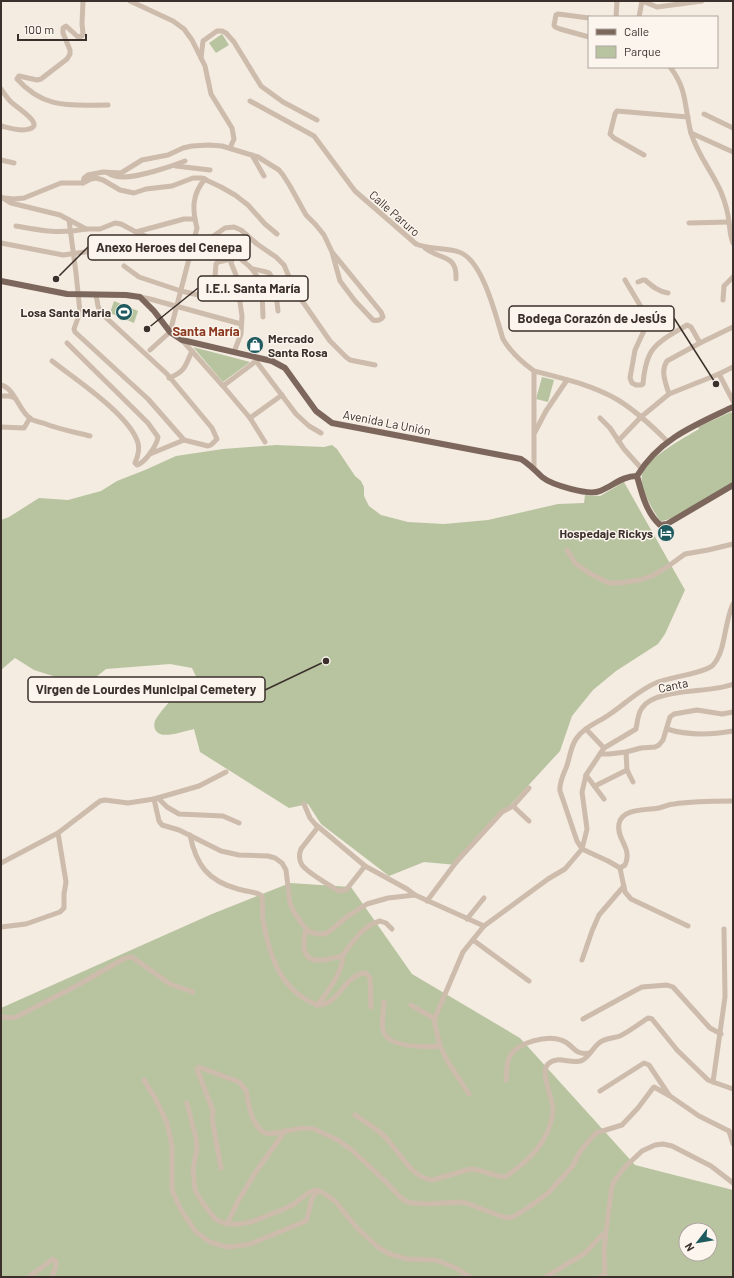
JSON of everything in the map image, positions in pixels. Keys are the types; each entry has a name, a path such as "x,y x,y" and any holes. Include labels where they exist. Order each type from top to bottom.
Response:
{"main road":[{"path":"1,281 67,294 126,295 140,297"},
{"name":"Avenida La Unión","path":"140,297 154,311 170,332 182,340 279,364 285,368 316,411 332,423 521,459 528,463 542,477 550,482 560,486 587,492 598,492 624,478 636,476"},
{"path":"733,408 691,426 667,441 648,459 636,476 647,507 653,518 660,525 667,524 733,485"}],"street":[{"path":"83,1 82,36 78,37 66,26 63,28 63,33 70,50 70,54 67,59 41,79 33,80 19,76 17,78 26,88 50,102 68,105 108,104"},
{"path":"130,1 184,29 192,40 205,66 211,94 232,128 234,139 230,148"},
{"path":"616,16 617,1"},
{"path":"639,16 642,1 657,7 702,1"},
{"path":"588,18 558,14 556,15 554,24 555,27 560,29 588,37"},
{"path":"201,59 203,41 214,32 222,31 226,33 234,42 261,86 282,102 317,120"},
{"path":"671,68 680,82 684,94 691,133 700,156 720,191 726,207 730,237 733,242"},
{"path":"1,89 10,101 32,119 34,125 30,129 25,130 1,126"},
{"name":"Calle Paruro","path":"250,101 311,133 355,191 416,244 425,248 445,249 459,252 470,259 484,284 507,347 534,371 602,392 618,400 641,417 667,441"},
{"path":"644,155 614,138 610,134 617,111 688,117"},
{"path":"704,114 733,128"},
{"path":"691,133 733,152"},
{"path":"83,184 84,178 88,175 107,172 121,173 142,160 168,155 183,148 209,145 230,148 258,157 279,170 290,186 306,215 324,235 332,252 340,281 355,301 373,320 376,321 381,319 383,317 380,312 332,252"},
{"path":"252,155 264,176"},
{"path":"1,160 14,163"},
{"path":"107,172 114,176 130,177 174,166 185,161"},
{"path":"174,166 210,170"},
{"path":"2,197 14,199 24,198 61,183 83,184 96,178 103,180 120,190 134,193 146,189 172,186 193,178 205,179 235,195 248,205 265,224 277,234"},
{"path":"150,350 170,332 197,228 195,219 195,194 205,179"},
{"path":"2,197 11,203 60,215 86,229"},
{"path":"136,232 184,219 195,219"},
{"path":"69,220 80,312 74,329 75,332 148,399 184,440 208,446 211,445 217,439 212,428 169,378 101,313 96,295"},
{"path":"689,223 729,222"},
{"path":"16,226 48,232 71,232 86,229 100,229 115,223 190,256"},
{"path":"190,256 202,248 212,237 225,228 234,227 241,230 284,265 296,291 330,341 350,360 375,365"},
{"path":"1,243 63,255 93,251 130,241 143,235"},
{"path":"130,241 134,257"},
{"path":"425,248 450,260 457,271 456,279"},
{"path":"124,266 139,276 181,291 217,298 219,293 214,277 216,264 218,262 231,259 232,256 235,255 257,274 262,289 263,317"},
{"path":"231,259 231,263 236,274 242,316 241,334 234,352"},
{"path":"253,269 269,273 271,276 274,282 278,310"},
{"path":"723,300 724,286 733,277"},
{"path":"625,280 647,317 648,322 635,350 630,378 632,383 636,385 643,384 644,368 648,356 664,339 687,325 690,327 700,343"},
{"path":"638,282 646,280 663,293 668,293"},
{"path":"140,297 242,324"},
{"path":"669,394 663,371 664,365 700,343 733,327"},
{"path":"182,340 250,418 265,442"},
{"path":"52,361 113,408 128,425 138,444 139,453 136,463 137,465 140,464 150,454 158,441 158,437 148,423 67,343"},
{"path":"169,378 183,371 192,351"},
{"path":"223,386 255,359 296,414 309,426 321,433"},
{"path":"618,441 641,417 669,394 718,374 733,366"},
{"path":"534,371 534,469"},
{"path":"718,374 733,401"},
{"path":"535,432 546,411 567,380"},
{"path":"1,385 10,390 30,418 54,427 90,436"},
{"path":"250,418 282,395"},
{"path":"1,396 15,398"},
{"path":"1,426 24,428 30,418"},
{"path":"600,418 610,428 624,449 641,468"},
{"path":"150,454 184,440"},
{"path":"567,550 575,563 589,573 609,583 619,583 640,580 652,576 668,567 685,554 733,544"},
{"path":"688,926 631,899 625,892 620,868 582,849 572,828 560,791 560,786 572,747 576,739 586,729 611,714 648,686 712,666 724,640 727,620 733,604"},
{"name":"Canta","path":"582,849 587,828 582,792 586,774 604,748 636,729 641,709 648,702 654,699 681,692 715,689 727,687 733,684"},
{"path":"600,754 626,752 641,748 654,748 659,745 662,740 667,730 670,717 674,714 697,710 722,714 733,712"},
{"path":"586,729 604,748"},
{"path":"667,730 680,734 696,735 733,731"},
{"path":"626,752 628,770 633,782"},
{"path":"594,786 628,770"},
{"path":"1,863 58,833 100,801 105,800 128,803 156,798 198,786 226,772"},
{"path":"586,774 604,799"},
{"path":"427,901 456,861 502,812 513,806 529,788"},
{"path":"156,798 179,814 223,816 239,823"},
{"path":"156,798 160,822 162,825 179,830 221,851 239,855 268,856 275,858 282,863 286,870 290,903 294,912 306,929 310,932 325,934 348,916 367,904 388,898 415,895"},
{"path":"620,868 625,865 628,856 619,829 619,823 622,817 630,812 659,808 672,804 733,801"},
{"path":"304,804 310,818 318,827 365,866 415,895 484,926"},
{"path":"513,806 529,821"},
{"path":"318,827 301,849 300,853 302,864 308,870 339,891 343,891 346,890 365,866"},
{"path":"1,927 26,924 60,912 64,908 66,882 58,833"},
{"path":"190,835 196,858 206,872 221,883 237,889 260,894 262,896 269,949 276,967 288,984 300,996 318,1005 323,1005 340,991 351,979 361,973 366,973 370,978 371,1007"},
{"path":"469,1094 448,1062 440,1046 435,1019 463,952 484,926 548,879 565,869 582,849"},
{"path":"582,960 592,930 599,915 624,886"},
{"path":"467,919 484,898"},
{"path":"306,929 304,946 308,956 312,960 320,961 342,956 360,932 374,923 380,921 386,923 392,929"},
{"path":"713,1082 725,997 724,929"},
{"path":"473,940 529,981"},
{"path":"318,1005 333,983 340,969 343,962 342,956"},
{"path":"1,1017 13,1018 20,1015 78,985 125,958 132,957 170,984 193,992"},
{"path":"583,1019 636,990 668,985 676,990 710,1028 720,1034"},
{"path":"384,1002 383,1029 386,1036 403,1046 440,1046"},
{"path":"411,1005 435,1019"},
{"path":"355,1115 386,1138 414,1172 427,1179 432,1180 472,1169 478,1169 496,1177 505,1177 523,1164 534,1153 543,1142 549,1128 553,1108 545,1075 545,1068 549,1063 556,1059 577,1062 583,1060 601,1041 622,1035 648,1018 650,1018 677,1050 708,1080 733,1089"},
{"path":"506,1080 507,1064 511,1054 522,1045 531,1041 543,1038 557,1038 563,1040 580,1053 584,1054 591,1052"},
{"path":"600,1091 646,1063 649,1065 670,1096"},
{"path":"221,1168 212,1118 213,1112 197,1070 198,1068 239,1082 243,1086 248,1093 249,1106 254,1119 262,1132 269,1134 303,1128 314,1129 338,1140 353,1151 405,1201 428,1204 463,1202 509,1218 513,1217 543,1197 572,1167 581,1150 596,1133 622,1124 638,1108 654,1087 699,1116 731,1129 733,1144"},
{"path":"144,1080 155,1098 167,1123 172,1146 172,1190 180,1208 196,1232 210,1242 230,1247 250,1244 306,1221 313,1195 318,1191"},
{"path":"187,1103 196,1138 197,1149 193,1169 195,1190 202,1202 215,1218 227,1224 240,1224 254,1221 294,1204 308,1193 315,1190 322,1192 335,1200 357,1228 380,1248 390,1254 407,1259 435,1260 442,1262 456,1268 470,1277"},
{"path":"227,1224 238,1201 255,1172 285,1131"},
{"path":"600,1277 605,1274 604,1250 612,1186 616,1177 642,1151 655,1145 663,1144 672,1146 711,1166 733,1183"},
{"path":"546,1277 585,1253 606,1231"},
{"path":"29,1277 53,1259 56,1260 56,1266 52,1277"}],"green space":[{"path":"222,34 229,45 216,53 209,43"},
{"name":"Losa Santa Maria","path":"114,301 138,311 134,323 110,313"},
{"path":"193,347 250,362 223,382"},
{"path":"542,377 554,380 548,402 536,399"},
{"path":"731,412 733,415 733,482 683,513 660,521 647,499 643,486 642,475 645,469 658,455 699,429 698,427"},
{"path":"276,445 324,447 332,445 337,449 355,476 361,481 364,487 364,496 369,506 381,515 408,522 444,524 488,520 558,504 584,503 585,495 600,496 624,482 685,590 665,634 658,644 616,671 593,690 572,716 560,751 457,865 424,862 389,876 321,824 308,804 289,808 200,752 194,729 163,735 158,733 154,725 160,713 183,687 187,684 198,681 192,668 170,664 106,669 84,687 70,687 53,676 34,670 15,658 1,670 1,520 9,517 39,498 68,500 101,491 117,481 176,456 223,449"},
{"path":"290,883 351,887 412,974 520,1038 635,1165 733,1190 733,1277 1,1277 1,1008 212,914"}],"place":[{"name":"Anexo Heroes del Cenepa","path":"56,279"},
{"name":"Losa Santa Maria","path":"124,312"},
{"name":"I.E.I. Santa María","path":"147,329"},
{"name":"Mercado Santa Rosa","path":"255,345"},
{"name":"Bodega Corazón de JesÚs","path":"716,384"},
{"name":"Hospedaje Rickys","path":"666,533"},
{"name":"Virgen de Lourdes Municipal Cemetery","path":"326,661"}],"district":[{"name":"Santa María","path":"206,331"}]}
